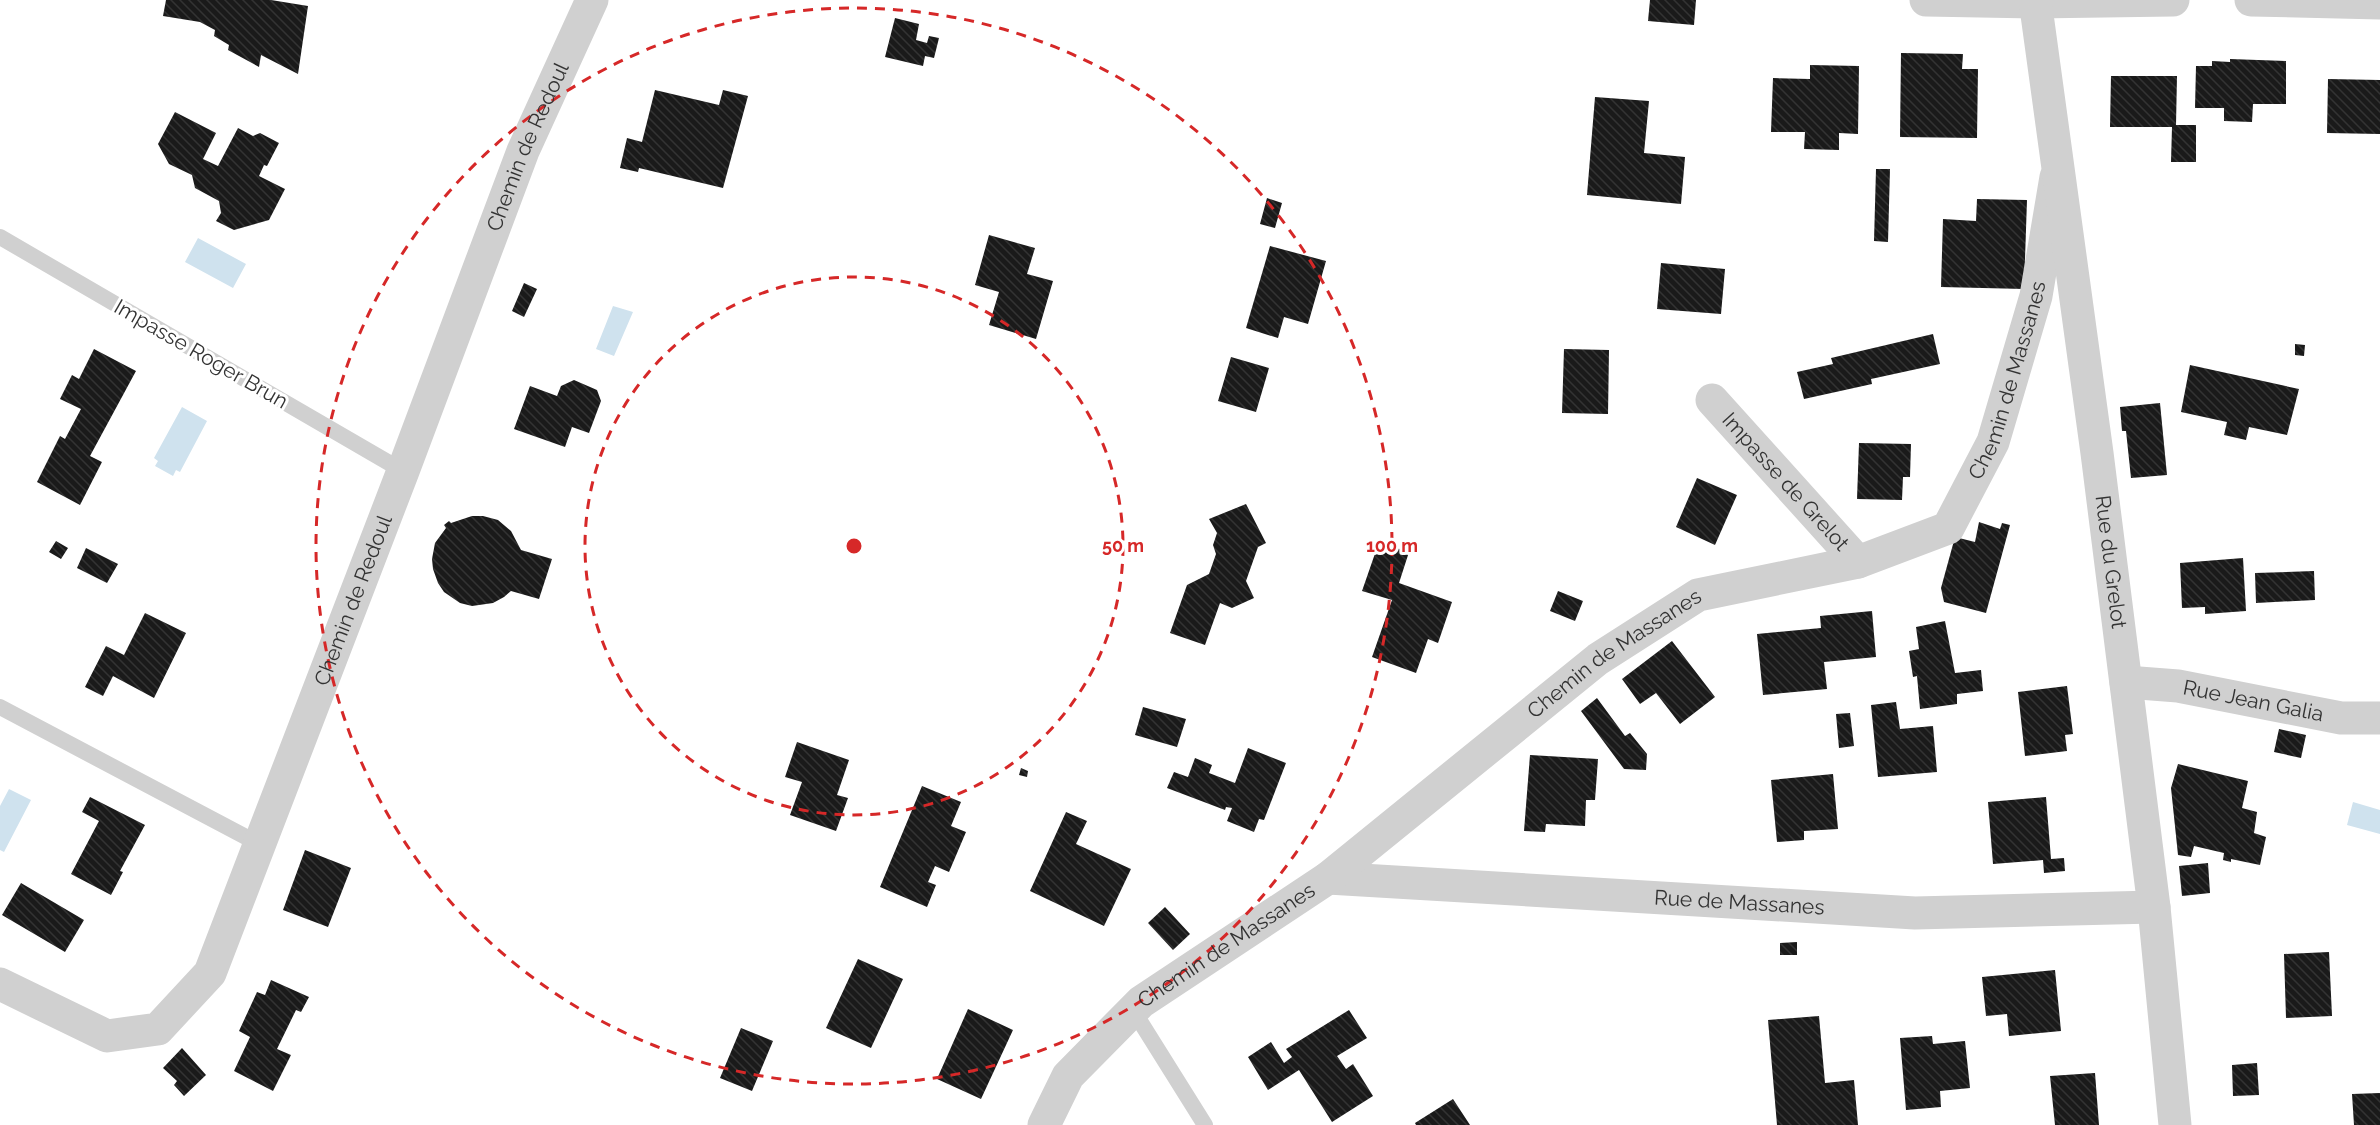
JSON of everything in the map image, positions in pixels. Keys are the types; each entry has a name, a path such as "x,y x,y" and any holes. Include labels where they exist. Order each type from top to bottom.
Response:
{"street":[{"name":"Chemin de Redoul","path":"0,984 107,1036 158,1029 210,973 523,151 592,0"},
{"path":"1926,0 2173,0"},
{"path":"2251,0 2380,3"},
{"name":"Rue du Grelot","path":"2035,1 2126,682 2154,907 2175,1125"},
{"name":"Chemin de Massanes","path":"1044,1125 1068,1076 1141,1002 1328,878 1598,659 1698,595 1858,562 1948,528 1993,442 2036,297 2058,163"},
{"name":"Impasse de Grelot","path":"1712,400 1858,562"},
{"name":"Rue Jean Galia","path":"2126,682 2178,686 2340,718 2380,718"},
{"name":"Rue de Massanes","path":"1328,878 1915,912 2154,907"}],"lane":[{"name":"Impasse Roger Brun","path":"0,237 403,471"},
{"path":"0,707 259,844"},
{"path":"1132,1010 1205,1125"}],"water":[{"path":"198,238 246,264 233,288 185,262"},
{"path":"613,306 633,312 614,356 596,349"},
{"path":"182,407 207,421 180,472 176,470 173,476 155,466 158,461 154,458"},
{"path":"9,789 31,800 4,852 0,850 0,806"},
{"path":"2353,802 2380,810 2380,834 2347,825"}],"building":[{"path":"166,0 271,0 308,6 298,74 261,55 259,67 228,50 229,45 214,36 215,30 200,22 163,16"},
{"path":"1650,0 1696,0 1694,25 1648,21"},
{"path":"895,18 919,24 916,40 927,43 929,36 939,38 934,58 925,56 923,66 885,57"},
{"path":"1901,53 1963,54 1962,69 1978,69 1977,138 1900,137"},
{"path":"2230,59 2286,61 2286,104 2253,104 2252,122 2224,121 2224,108 2195,108 2196,66 2212,66 2212,61 2230,62"},
{"path":"1810,65 1859,66 1858,134 1839,133 1839,150 1804,149 1805,132 1771,132 1773,78 1810,79"},
{"path":"2111,76 2177,76 2176,125 2196,125 2196,162 2171,162 2172,127 2110,127"},
{"path":"2328,79 2380,80 2380,134 2327,133"},
{"path":"655,90 719,105 723,90 748,96 723,188 639,168 638,172 620,168 627,138 642,142"},
{"path":"1595,97 1649,101 1644,153 1685,157 1681,204 1587,195"},
{"path":"175,112 216,133 203,159 218,166 238,128 253,136 260,133 279,143 259,176 285,189 269,220 234,230 216,221 221,213 219,201 195,188 192,175 169,164 158,144"},
{"path":"1876,169 1890,169 1888,242 1874,241"},
{"path":"1267,198 1282,203 1275,228 1260,224"},
{"path":"1977,199 2027,200 2024,289 1941,287 1943,219 1976,221"},
{"path":"989,235 1035,248 1027,274 1053,281 1036,339 989,325 999,292 975,285"},
{"path":"1270,246 1326,261 1308,324 1284,317 1278,338 1246,328"},
{"path":"1661,263 1725,269 1721,314 1657,309"},
{"path":"524,283 537,289 524,317 512,311"},
{"path":"1933,334 1940,364 1871,379 1872,384 1804,399 1797,372 1833,364 1831,358"},
{"path":"2295,344 2305,345 2304,356 2295,355"},
{"path":"94,349 136,371 90,456 102,462 80,505 37,482 60,436 65,439 81,409 60,399 72,375 79,379"},
{"path":"1564,349 1609,350 1608,414 1562,413"},
{"path":"1231,357 1269,368 1256,412 1218,401"},
{"path":"2190,365 2299,389 2287,435 2249,427 2246,440 2224,435 2227,422 2181,412"},
{"path":"574,380 597,390 601,401 589,433 572,427 565,447 514,429 530,386 557,396 561,386"},
{"path":"2160,403 2167,475 2131,478 2126,431 2122,431 2120,407"},
{"path":"1859,443 1911,444 1910,477 1903,477 1902,500 1857,499"},
{"path":"1697,478 1737,495 1715,545 1676,527"},
{"path":"1246,504 1266,543 1258,547 1246,581 1254,598 1232,608 1220,603 1205,645 1170,633 1187,585 1209,574 1216,554 1213,545 1217,533 1209,519"},
{"path":"472,516 498,520 511,531 521,550 552,559 539,599 511,591 493,603 472,606 460,603 444,592 433,569 435,543 446,528 444,525 449,521 451,523"},
{"path":"1979,522 2000,529 2002,523 2010,525 1986,613 1944,602 1941,588 1955,537 1975,542"},
{"path":"56,541 68,548 61,559 49,552"},
{"path":"1379,542 1409,552 1399,583 1452,602 1438,643 1428,639 1416,673 1372,657 1392,600 1362,591"},
{"path":"86,548 118,564 107,583 77,568"},
{"path":"2243,558 2246,611 2205,614 2205,607 2182,608 2180,563"},
{"path":"2314,571 2315,600 2256,603 2255,573"},
{"path":"1558,591 1583,601 1575,621 1550,611"},
{"path":"1872,611 1876,657 1824,662 1827,689 1763,695 1757,634 1821,628 1820,616"},
{"path":"145,613 186,633 154,698 113,676 103,696 85,687 106,646 124,655"},
{"path":"1945,621 1955,673 1981,670 1983,691 1957,694 1957,704 1920,709 1917,676 1913,677 1909,651 1919,649 1916,627"},
{"path":"1672,641 1715,697 1680,724 1656,693 1640,704 1622,679"},
{"path":"2067,686 2073,734 2065,735 2067,751 2025,756 2018,692"},
{"path":"1597,698 1625,736 1630,733 1647,754 1646,770 1624,769 1581,711"},
{"path":"1896,702 1900,729 1933,726 1937,772 1878,777 1871,705"},
{"path":"1143,707 1186,719 1177,747 1135,735"},
{"path":"1850,713 1854,746 1839,748 1836,714"},
{"path":"2279,729 2306,735 2301,758 2274,752"},
{"path":"797,742 849,760 837,795 848,798 836,831 790,815 802,782 785,777"},
{"path":"1248,748 1286,763 1264,820 1259,819 1254,832 1227,821 1232,808 1226,807 1225,810 1167,788 1174,772 1188,777 1195,758 1212,765 1209,773 1235,783"},
{"path":"1530,755 1598,759 1595,800 1586,800 1585,826 1546,824 1545,832 1524,831"},
{"path":"2178,764 2248,781 2242,808 2257,812 2254,833 2266,837 2260,865 2231,859 2231,862 2223,860 2224,853 2194,846 2191,857 2178,855 2171,788"},
{"path":"1021,768 1028,771 1027,777 1019,775"},
{"path":"1833,774 1838,829 1804,831 1804,840 1777,842 1771,780"},
{"path":"922,786 961,802 951,826 966,832 949,872 935,866 928,882 936,885 927,907 880,887"},
{"path":"90,797 145,825 120,871 123,872 111,895 71,874 99,821 82,812"},
{"path":"2046,797 2051,859 2064,858 2065,871 2044,873 2043,860 1993,864 1988,802"},
{"path":"1066,812 1087,821 1076,844 1131,869 1104,926 1030,891"},
{"path":"305,850 351,868 328,927 283,910"},
{"path":"2208,863 2210,893 2182,896 2179,866"},
{"path":"21,883 84,920 65,952 2,915"},
{"path":"1165,907 1190,934 1173,950 1148,923"},
{"path":"1797,942 1797,955 1780,955 1780,943"},
{"path":"2329,952 2332,1016 2286,1018 2284,954"},
{"path":"858,959 903,979 871,1048 826,1028"},
{"path":"2055,970 2061,1031 2009,1036 2007,1014 1986,1016 1982,977"},
{"path":"271,980 309,997 301,1012 296,1010 277,1049 291,1055 273,1091 234,1071 250,1037 239,1031 257,992 265,995"},
{"path":"968,1009 1013,1030 981,1099 937,1079"},
{"path":"1349,1010 1367,1038 1337,1056 1346,1069 1353,1064 1373,1096 1332,1122 1299,1070 1268,1090 1248,1057 1271,1042 1284,1063 1292,1057 1286,1049"},
{"path":"1819,1016 1825,1083 1854,1080 1858,1125 1777,1125 1768,1020"},
{"path":"741,1028 773,1041 752,1091 720,1078"},
{"path":"1932,1036 1933,1044 1965,1041 1970,1088 1940,1091 1941,1107 1906,1110 1900,1038"},
{"path":"182,1048 206,1075 184,1096 174,1085 177,1081 163,1068"},
{"path":"2257,1063 2259,1095 2233,1096 2232,1065"},
{"path":"2095,1073 2099,1125 2055,1125 2050,1076"},
{"path":"2380,1093 2380,1125 2354,1125 2352,1094"},
{"path":"1453,1099 1470,1125 1416,1125 1415,1123"}]}
